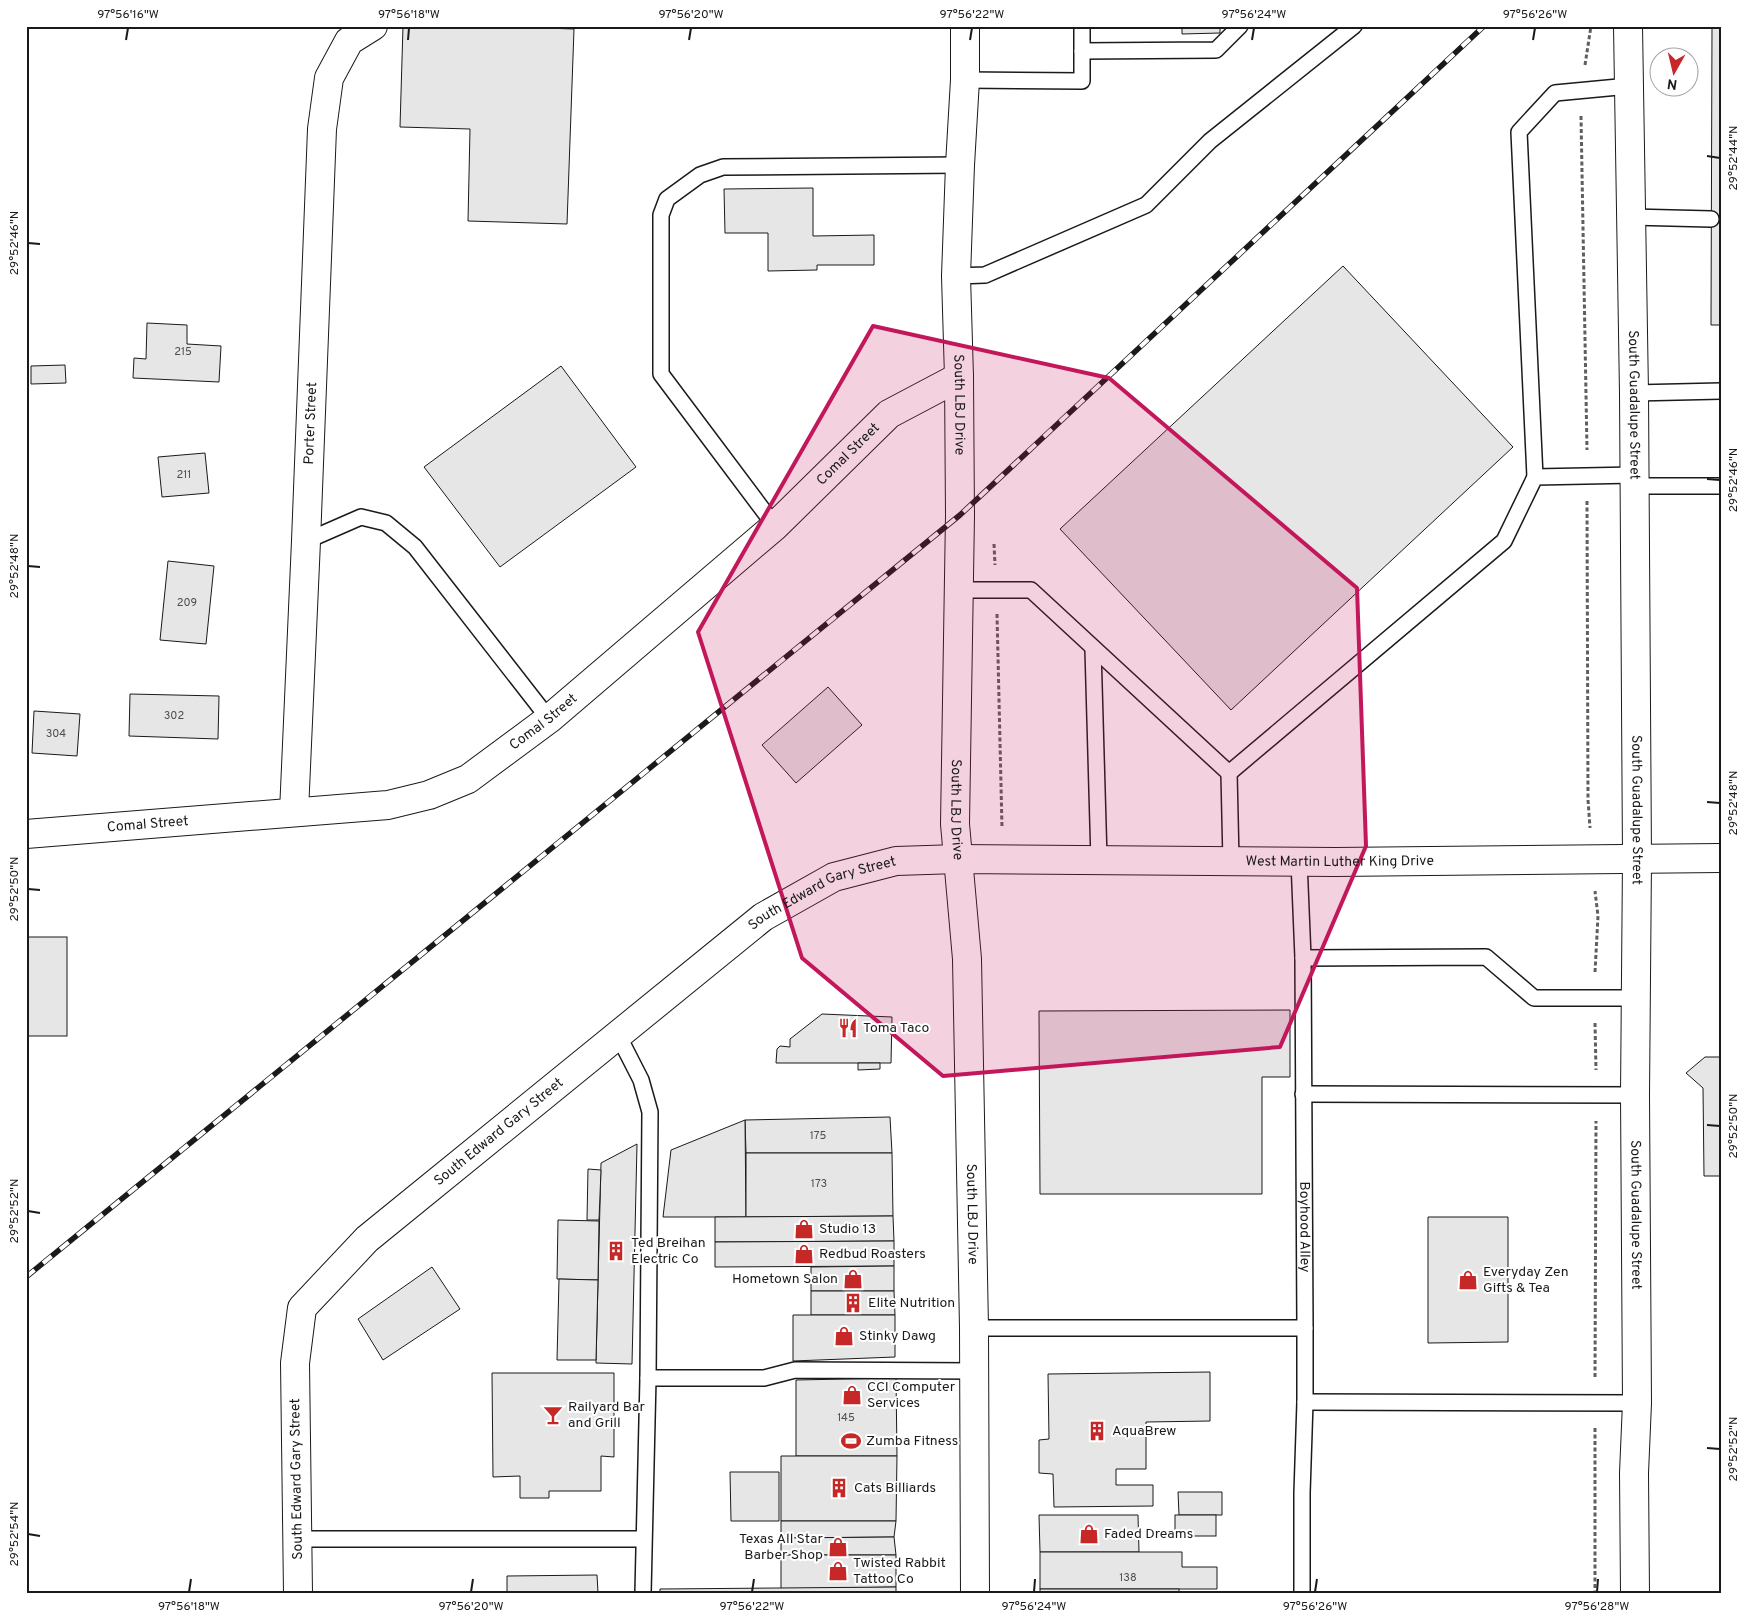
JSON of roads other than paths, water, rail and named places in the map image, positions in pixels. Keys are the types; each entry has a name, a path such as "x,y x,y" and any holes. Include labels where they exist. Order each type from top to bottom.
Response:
{"street":[{"name":"Porter Street","path":"294,812 322,129 329,78 349,41 373,26"},
{"name":"South LBJ Drive","path":"965,26 965,80 956,276 959,377 959,590 955,824 967,959 974,1328 975,1593"},
{"name":"South Guadalupe Street","path":"1628,26 1635,480 1637,859 1635,1593"},
{"name":"Comal Street","path":"26,834 388,804 429,795 468,779 549,719 775,526 889,414 959,377"},
{"name":"West Martin Luther King Drive","path":"958,859 1300,861 1721,858"},
{"name":"South Edward Gary Street","path":"298,1593 295,1363 302,1308 367,1239 763,917 834,877 896,862 958,859"}],"lane":[{"path":"965,80 1082,81 1082,26"},
{"path":"1082,51 1216,50 1240,26"},
{"path":"956,276 985,275 1146,205 1210,141 1354,26"},
{"path":"1229,773 1504,541 1535,477 1518,132 1555,93 1629,86"},
{"path":"775,526 661,374 661,215 667,199 700,175 723,168 960,165"},
{"path":"1631,217 1712,219"},
{"path":"1634,393 1721,391"},
{"path":"1535,477 1587,476 1721,486"},
{"path":"306,542 361,517 386,523 415,547 549,719"},
{"path":"959,590 1031,590 1229,773 1231,861"},
{"path":"1093,648 1098,860"},
{"name":"Boyhood Alley","path":"1300,861 1303,958 1305,1328 1302,1593"},
{"path":"1303,958 1486,957 1534,998 1636,998"},
{"path":"618,1035 641,1080 650,1112 648,1378 643,1593"},
{"path":"1303,1094 1635,1095"},
{"path":"974,1328 1305,1328"},
{"path":"648,1378 764,1378 795,1370 974,1371"},
{"path":"1305,1402 1637,1403"},
{"path":"298,1539 643,1538"}],"railway":[{"path":"26,1277 960,515 1484,26"}],"place":[{"name":"Toma Taco","path":"848,1028"},
{"name":"Studio 13","path":"804,1229"},
{"name":"Ted Breihan Electric Co","path":"616,1251"},
{"name":"Redbud Roasters","path":"804,1254"},
{"name":"Hometown Salon","path":"853,1279"},
{"name":"Everyday Zen Gifts & Tea","path":"1468,1280"},
{"name":"Elite Nutrition","path":"853,1303"},
{"name":"Stinky Dawg","path":"844,1336"},
{"name":"CCI Computer Services","path":"852,1395"},
{"name":"Railyard Bar and Grill","path":"553,1415"},
{"name":"AquaBrew","path":"1097,1431"},
{"name":"Zumba Fitness","path":"851,1441"},
{"name":"Cats Billiards","path":"839,1488"},
{"name":"Faded Dreams","path":"1089,1534"},
{"name":"Texas All Star Barber Shop","path":"838,1547"},
{"name":"Twisted Rabbit Tattoo Co","path":"838,1571"}]}
